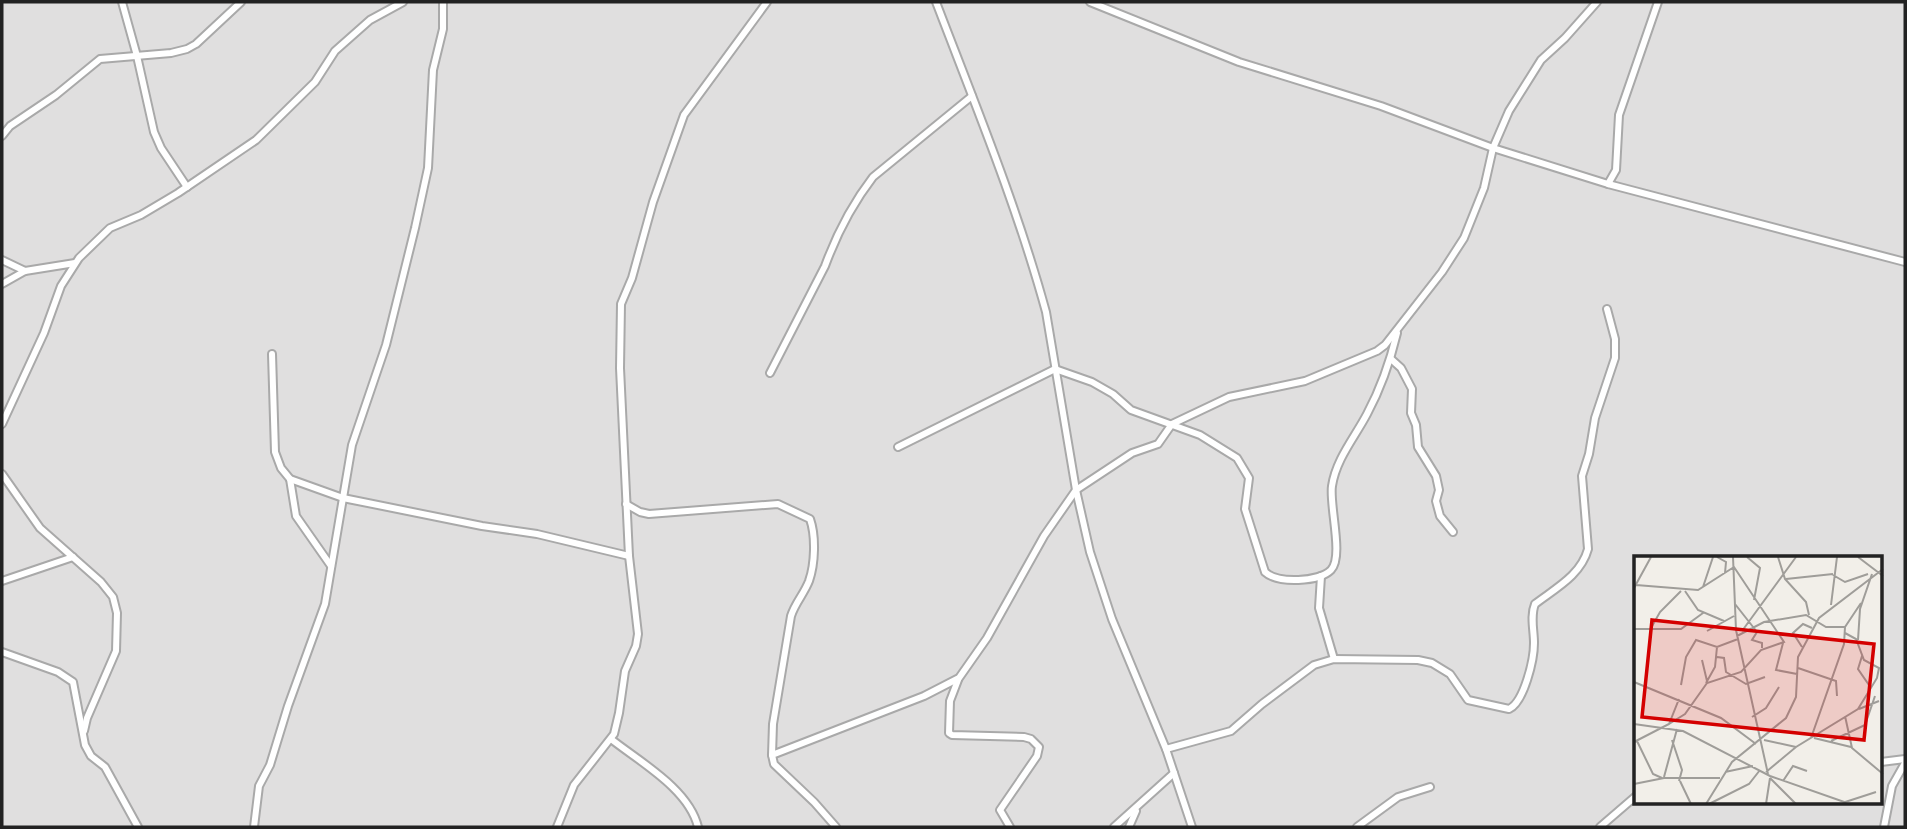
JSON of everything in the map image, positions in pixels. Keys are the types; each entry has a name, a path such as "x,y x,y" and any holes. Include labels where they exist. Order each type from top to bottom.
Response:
{"street":[{"path":"122,2 154,132 161,148 187,187"},
{"path":"2,136 10,125 56,95 100,59 187,49 196,44 240,2"},
{"path":"2,424 44,333 61,286 75,263 110,228 141,215 256,140 315,82 335,51 370,20 403,2"},
{"path":"254,827 259,786 270,765 325,604 352,445 386,345 415,228 428,169 433,70 443,29 443,2"},
{"path":"557,827 574,785 611,739 619,713 625,671 638,634 626,504 620,368 621,304 632,278 653,202 684,115 767,2"},
{"path":"936,2 1012,200 1040,291 1090,552 1112,619 1166,749 1192,827"},
{"path":"1090,2 1239,62 1381,106 1493,148 1608,184 1905,262"},
{"path":"1010,827 1001,816 1000,810 1037,756 1039,747 1031,739 1024,737 952,735 949,733 950,701 959,678 987,638 1044,536 1076,490 1132,453 1158,444 1172,424 1229,397 1305,381 1377,351 1397,332 1464,238 1484,188 1493,148 1503,123 1541,60 1597,2"},
{"path":"1608,184 1616,170 1619,115 1658,2"},
{"path":"770,373 865,186 972,96"},
{"path":"2,260 22,273"},
{"path":"2,276 75,263"},
{"path":"2,284 22,273"},
{"path":"1166,749 1231,731 1314,665 1334,659 1418,660 1432,663 1450,674 1468,700 1508,709 1518,703 1529,674 1534,646 1532,611 1535,604 1575,574 1588,549 1582,476 1595,418 1615,358 1615,339 1607,309"},
{"path":"898,447 1055,369 1092,382 1113,394 1131,410 1200,435 1231,453 1241,464 1249,482 1245,493 1245,509 1268,575 1289,581 1321,576 1330,571 1335,561 1331,508 1334,474 1367,413 1391,359 1397,332"},
{"path":"272,354 275,452 281,468 290,479 296,516 331,566"},
{"path":"1391,359 1401,368 1412,389 1411,413 1416,425 1418,447 1436,476 1439,490 1436,501 1440,516 1453,532"},
{"path":"2,474 40,528 101,582 113,597 117,613 116,651 84,731"},
{"path":"290,479 343,498 482,526 537,534 629,556"},
{"path":"626,504 649,514 778,504 810,519 813,534 812,568 810,580 791,616 773,724 772,755 774,764 836,827"},
{"path":"2,581 73,557"},
{"path":"1321,576 1319,608 1334,659"},
{"path":"2,652 58,672 73,682 85,745 91,756 105,768 138,827"},
{"path":"772,755 924,696 959,678"},
{"path":"611,739 671,786 690,805 698,827"},
{"path":"1882,762 1905,761 1892,786 1884,827"},
{"path":"1114,827 1174,773"},
{"path":"1357,827 1398,797 1430,787"},
{"path":"1600,827 1634,798"},
{"path":"1129,827 1136,809"}],"shaded area":[{"path":"2,2 1905,2 1905,827 2,827"}]}
